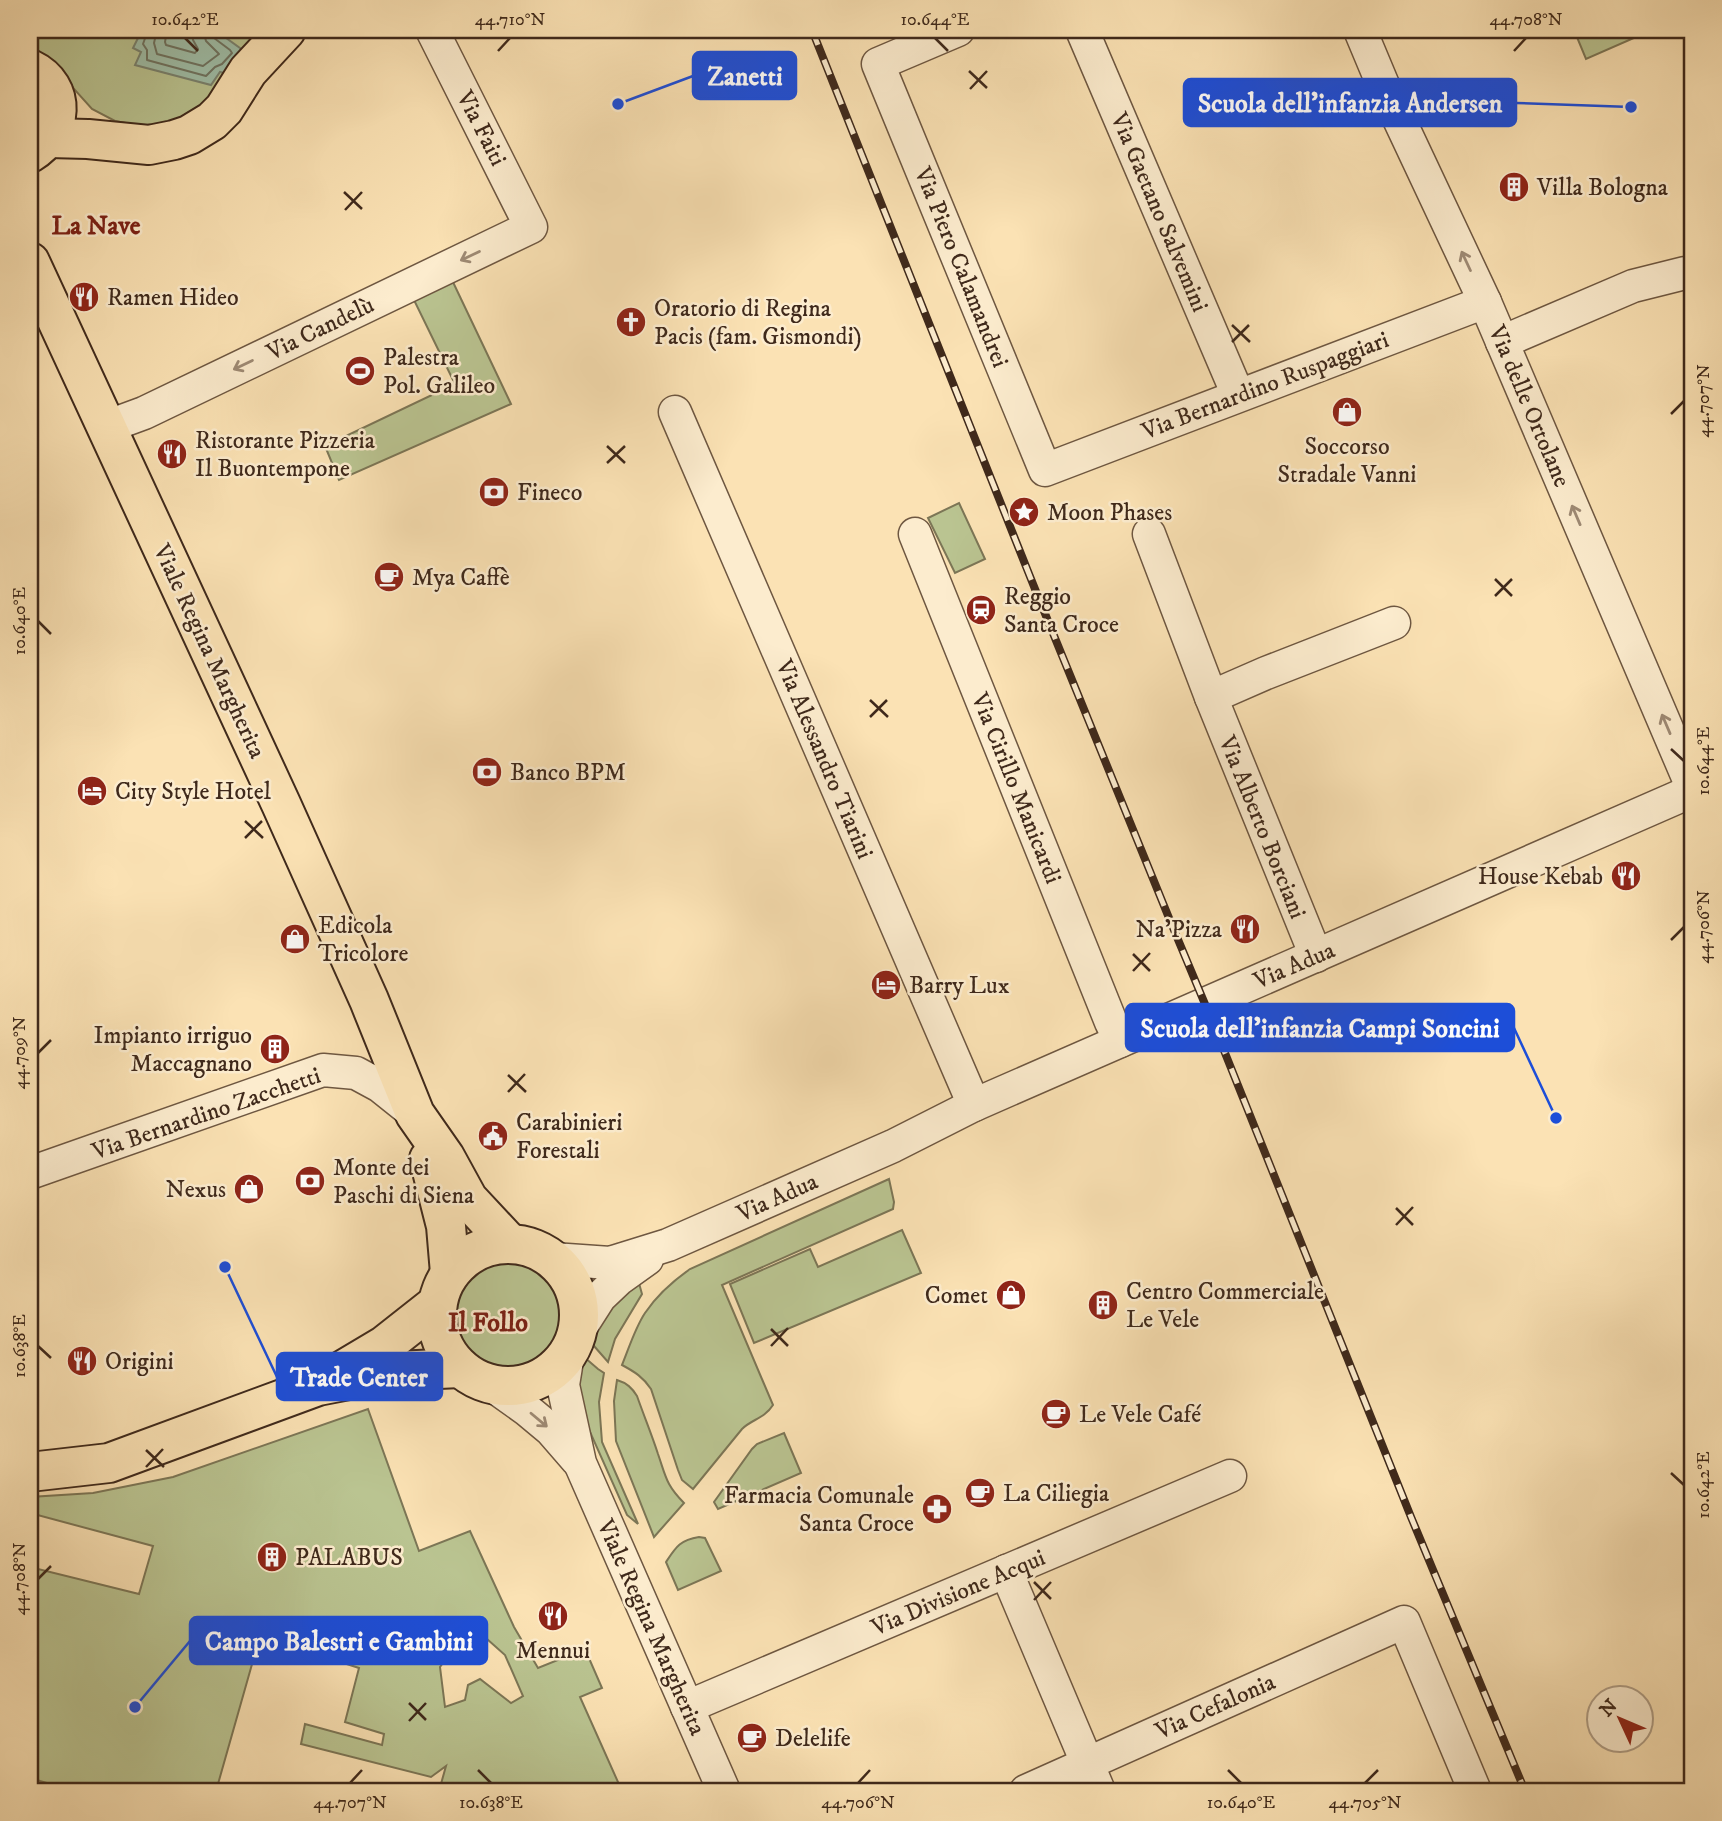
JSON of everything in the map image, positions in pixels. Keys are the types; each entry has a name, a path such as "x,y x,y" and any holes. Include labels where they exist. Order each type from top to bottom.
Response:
{"main road":[{"path":"39,146 88,139 149,145 174,141 195,132 212,121 228,103 248,71 287,31"},
{"path":"41,79 98,126 132,144"},
{"path":"39,146 54,127 57,114 56,102 41,79"},
{"name":"Viale Regina Margherita","path":"30,262 281,804 369,1000 417,1117 446,1226 440,1339 476,1377"},
{"name":"Viale Regina Margherita","path":"417,1117 445,1157 468,1199 510,1244"},
{"path":"318,1386 385,1345 443,1289 467,1257 487,1247 510,1244 540,1251 553,1259"},
{"name":"Viale Regina Margherita","path":"553,1259 567,1274 576,1293 579,1313 573,1344"},
{"path":"30,1472 109,1463 318,1386 396,1371 476,1377 514,1386 535,1381 554,1370 573,1344"}],"street":[{"name":"Via Faiti","path":"432,30 531,227"},
{"name":"Via Piero Calamandrei","path":"958,30 878,64 1045,470"},
{"name":"Via Gaetano Salvemini","path":"1082,30 1238,395"},
{"name":"Via delle Ortolane","path":"1360,30 1485,302 1692,789"},
{"name":"Via Candelù","path":"106,427 144,413 531,227"},
{"path":"1502,342 1633,286 1685,273"},
{"name":"Via Bernardino Ruspaggiari","path":"1045,470 1485,302"},
{"name":"Via Alessandro Tiarini","path":"675,412 974,1105"},
{"name":"Via Cirillo Manicardi","path":"915,534 1120,1041"},
{"name":"Via Alberto Borciani","path":"1149,534 1211,697 1316,956"},
{"path":"1211,697 1394,623"},
{"name":"Via Adua","path":"553,1259 610,1263 668,1245 883,1150 974,1105 1692,789"},
{"name":"Via Bernardino Zacchetti","path":"30,1173 323,1070 356,1073 380,1086 417,1117"},
{"name":"Via Adua","path":"573,1344 600,1297 619,1279 668,1245"},
{"name":"Viale Regina Margherita","path":"573,1344 563,1385 580,1463 724,1791"},
{"name":"Viale Regina Margherita","path":"476,1377 527,1410 551,1430 580,1463"},
{"name":"Via Divisione Acqui","path":"687,1707 1230,1476"},
{"path":"1006,1571 1094,1777"},
{"name":"Via Cefalonia","path":"1026,1791 1094,1777 1404,1622 1475,1791"}],"shaded area":[{"path":"30,30 263,30 210,99 173,122 147,127 115,121 92,109 62,70 47,56 30,49"},
{"path":"1574,30 1652,30 1586,59"},
{"path":"452,280 511,404 339,480 325,446 455,384 413,298"},
{"path":"959,503 985,559 955,573 928,518"},
{"path":"889,1179 893,1209 722,1285 773,1405 742,1429 693,1489 682,1480 651,1389 638,1375 622,1365 645,1313 677,1278 690,1269"},
{"path":"902,1230 921,1273 754,1343 730,1284 810,1249 818,1267"},
{"path":"507,1255 529,1260 547,1272 559,1290 564,1312 559,1334 547,1352 529,1364 507,1369 485,1364 467,1352 455,1334 450,1312 455,1290 467,1272 485,1260"},
{"path":"637,1276 642,1294 615,1339 608,1362 594,1346 593,1329"},
{"path":"584,1357 604,1373 599,1402 602,1442 638,1524 627,1515 578,1405 579,1368"},
{"path":"617,1380 629,1386 637,1396 667,1480 684,1503 654,1537 616,1441 614,1401"},
{"path":"368,1409 419,1551 470,1531 514,1627 538,1668 585,1649 602,1688 580,1697 622,1791 439,1791 446,1766 431,1777 301,1744 305,1724 382,1745 384,1734 345,1722 359,1668 260,1636 216,1791 74,1791 30,1778 30,1567 139,1594 153,1546 30,1513 30,1497 93,1493 173,1477","holes":["487,1639 505,1655 523,1696 511,1703 480,1679 468,1685 465,1700 445,1707 440,1667 449,1655"]},
{"path":"784,1433 801,1473 718,1509 714,1502 752,1449 757,1444"},
{"path":"699,1537 705,1538 721,1571 678,1590 666,1562 679,1545"}],"water":[{"path":"142,30 215,30 244,51 224,73 220,72 211,85 135,65 141,52 133,48"}],"railway":[{"path":"812,30 1035,589 1411,1517 1525,1791"}],"place":[{"name":"Zanetti","path":"618,104"},
{"name":"Scuola dell'infanzia Andersen","path":"1631,107"},
{"name":"Villa Bologna","path":"1514,187"},
{"name":"Ramen Hideo","path":"84,297"},
{"name":"Oratorio di Regina Pacis (fam. Gismondi)","path":"631,322"},
{"name":"Palestra Pol. Galileo","path":"360,371"},
{"name":"Soccorso Stradale Vanni","path":"1347,412"},
{"name":"Ristorante Pizzeria Il Buontempone","path":"172,454"},
{"name":"Fineco","path":"494,492"},
{"name":"Moon Phases","path":"1024,512"},
{"name":"Mya Caffè","path":"389,577"},
{"name":"Reggio Santa Croce","path":"981,610"},
{"name":"Banco BPM","path":"487,772"},
{"name":"City Style Hotel","path":"92,791"},
{"name":"House Kebab","path":"1626,876"},
{"name":"Na'Pizza","path":"1245,929"},
{"name":"Edicola Tricolore","path":"295,939"},
{"name":"Barry Lux","path":"886,985"},
{"name":"Impianto irriguo Maccagnano","path":"275,1049"},
{"name":"Scuola dell'infanzia Campi Soncini","path":"1556,1118"},
{"name":"Carabinieri Forestali","path":"493,1136"},
{"name":"Monte dei Paschi di Siena","path":"310,1181"},
{"name":"Nexus","path":"249,1189"},
{"name":"Trade Center","path":"225,1267"},
{"name":"Comet","path":"1011,1295"},
{"name":"Centro Commerciale Le Vele","path":"1103,1305"},
{"name":"Origini","path":"82,1361"},
{"name":"Le Vele Café","path":"1056,1414"},
{"name":"La Ciliegia","path":"980,1493"},
{"name":"Farmacia Comunale Santa Croce","path":"937,1509"},
{"name":"PALABUS","path":"272,1557"},
{"name":"Mennui","path":"553,1616"},
{"name":"Campo Balestri e Gambini","path":"135,1707"},
{"name":"Delelife","path":"752,1738"}],"district":[{"name":"La Nave","path":"96,225"},
{"name":"Il Follo","path":"488,1322"}]}
